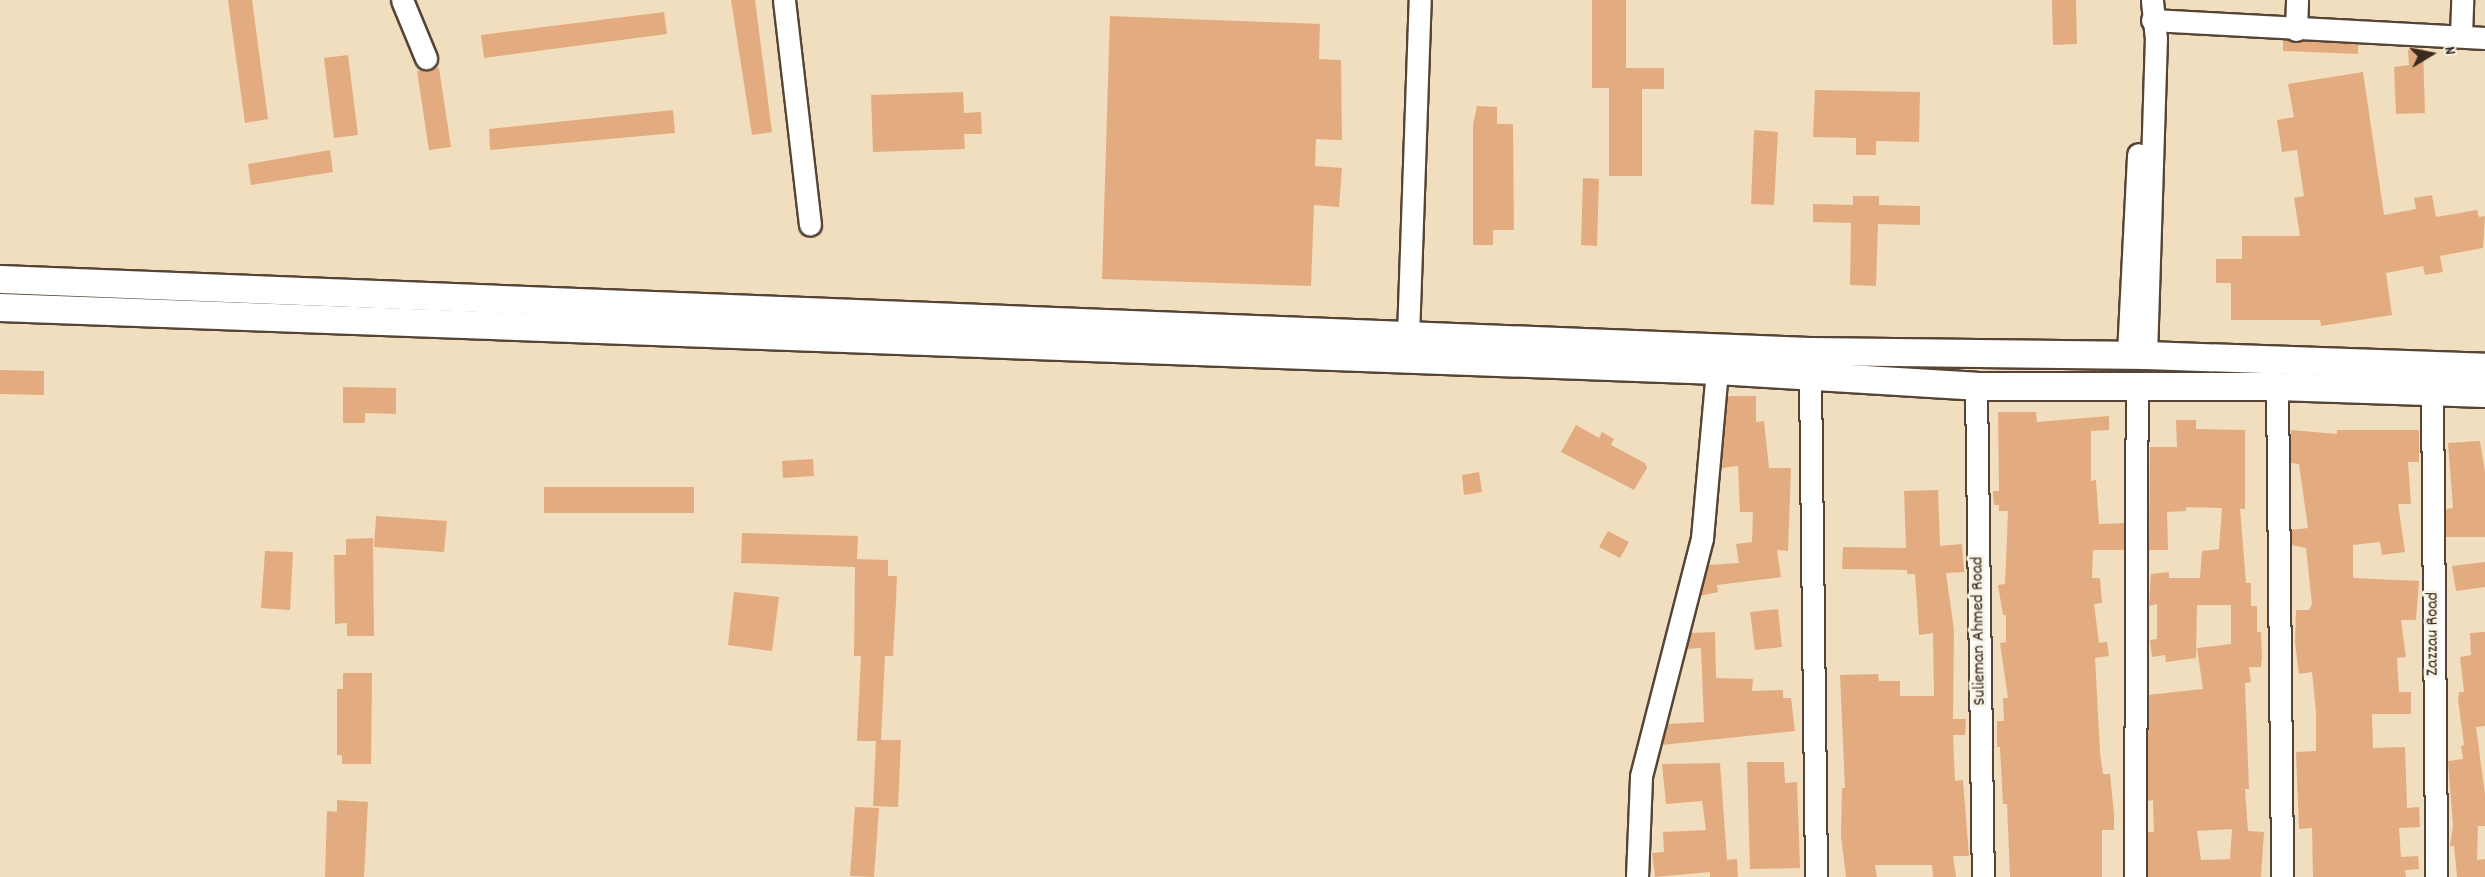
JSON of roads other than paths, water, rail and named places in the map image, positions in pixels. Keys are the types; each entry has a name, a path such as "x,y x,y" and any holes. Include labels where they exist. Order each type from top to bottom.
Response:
{"street":[{"path":"402,0 426,58"},
{"path":"784,0 810,224"},
{"path":"1408,336 1420,0"},
{"path":"2296,30 2297,0"},
{"path":"2461,36 2462,0"},
{"path":"2137,355 2156,39 2152,10 2296,30 2485,38"},
{"path":"0,279 1408,336 1887,351 2137,355 2485,367"},
{"path":"0,307 1716,370 1976,386 2277,386 2485,393"},
{"path":"1887,351 1889,380"},
{"path":"1637,877 1641,776 1702,538 1716,370"},
{"path":"1810,375 1816,877"},
{"name":"Sulieman Ahmed Road","path":"1976,386 1983,877"},
{"path":"2277,386 2282,877"},
{"path":"2135,877 2137,387"},
{"name":"Zazzau Road","path":"2432,392 2436,877"}]}
